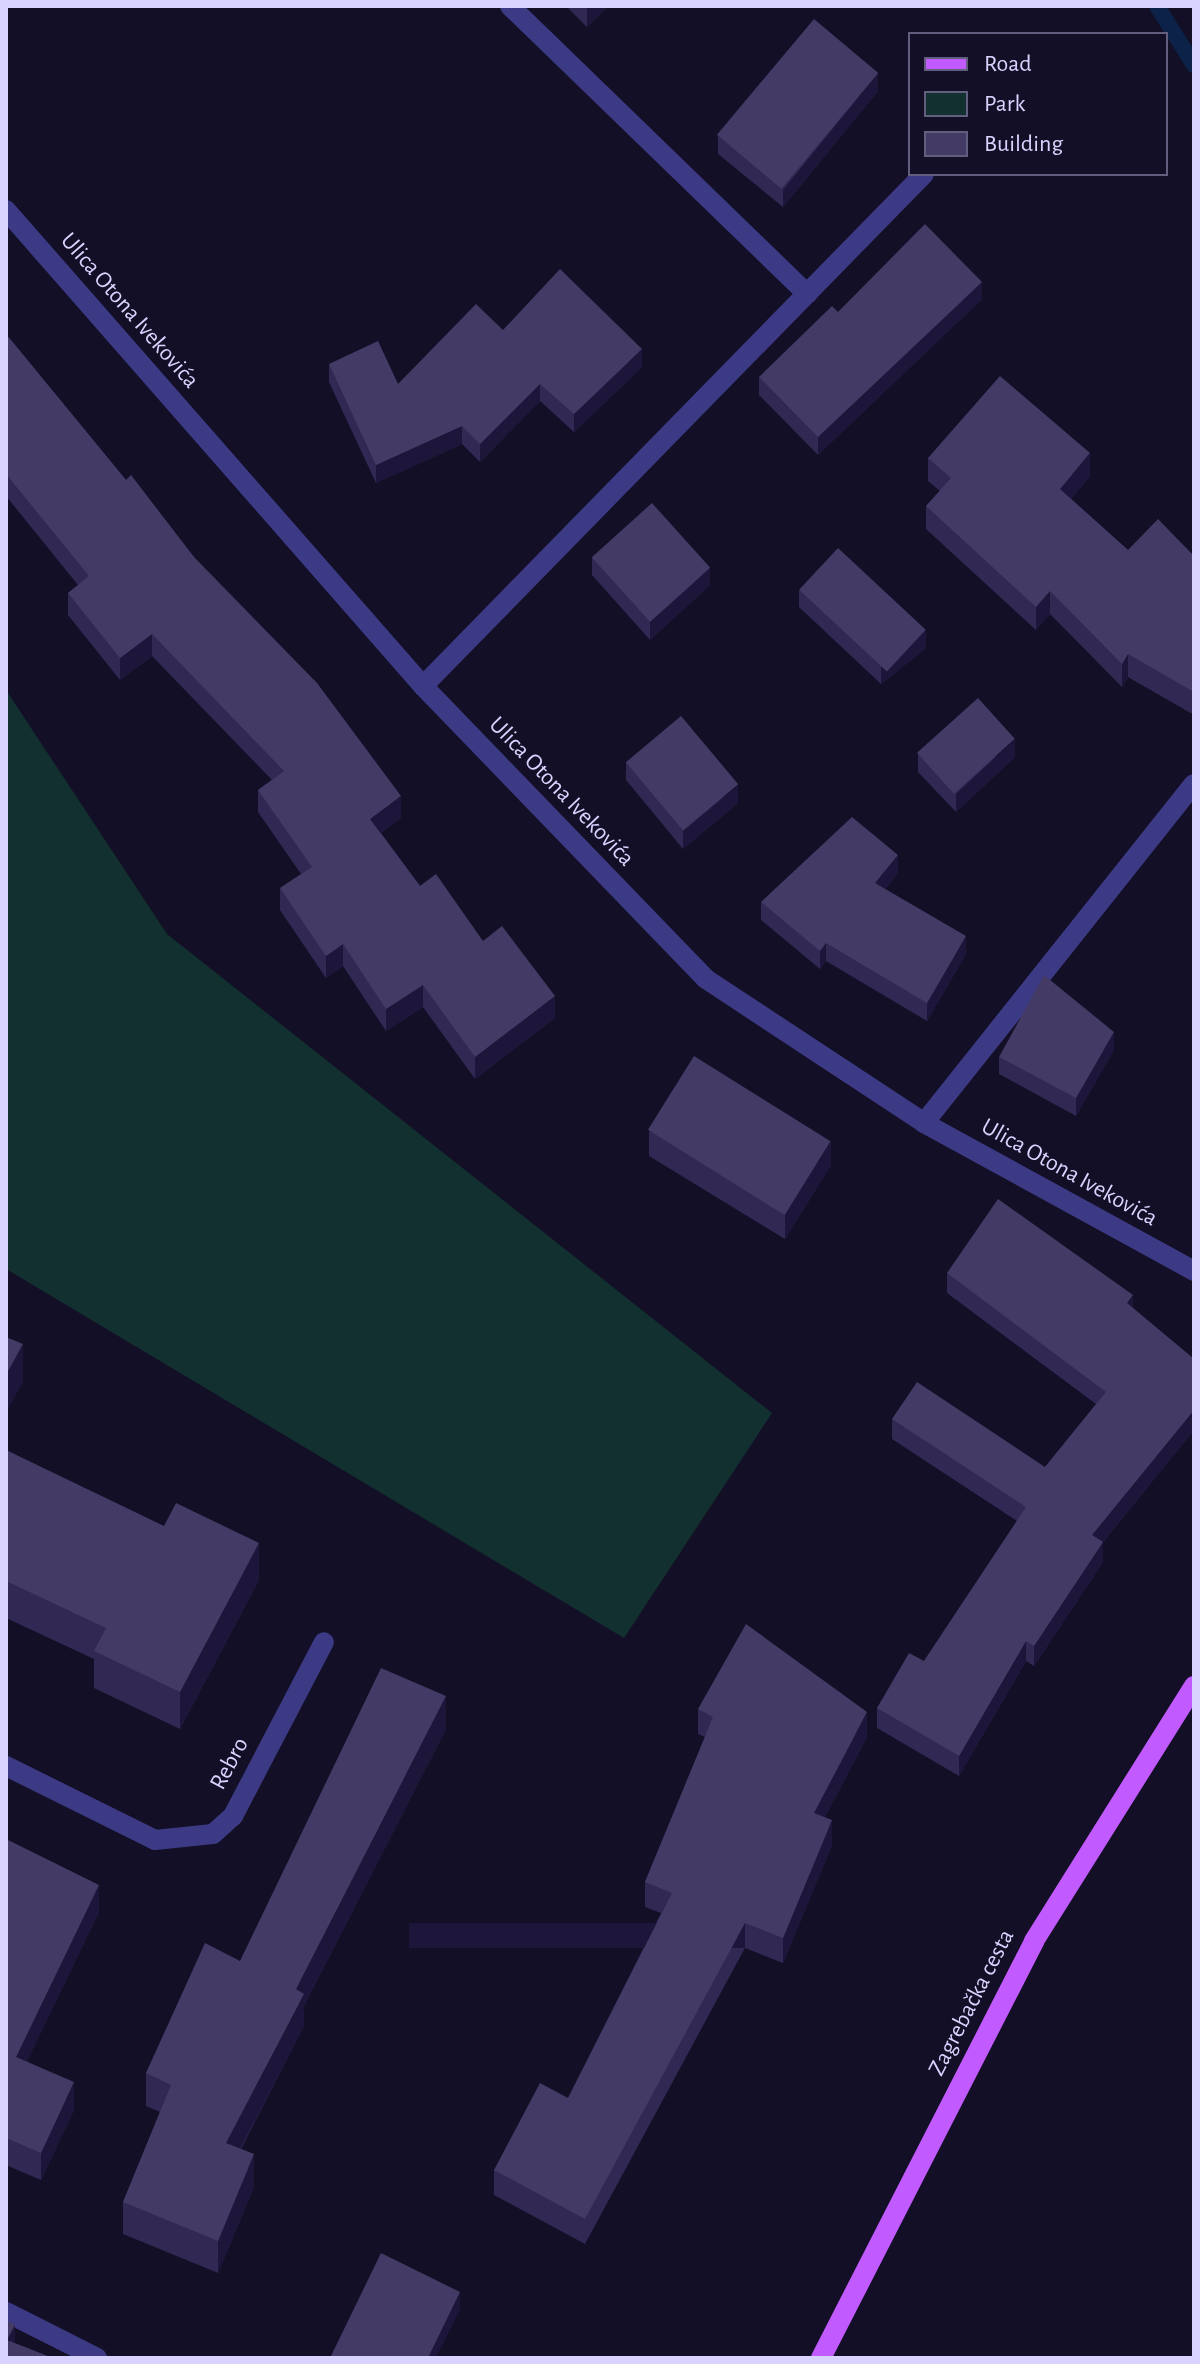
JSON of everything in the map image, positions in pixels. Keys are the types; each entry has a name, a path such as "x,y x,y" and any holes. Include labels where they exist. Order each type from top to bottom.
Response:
{"main road":[{"name":"Zagrebačka cesta","path":"821,2358 1034,1941 1194,1686"}],"street":[{"path":"510,6 807,294"},
{"path":"423,686 922,176"},
{"name":"Ulica Otona Ivekovića","path":"6,210 423,686 706,979 924,1123 1194,1271"},
{"path":"924,1123 1194,784"},
{"name":"Rebro","path":"6,1766 155,1840 213,1834 233,1816 324,1642"},
{"path":"6,2312 97,2358"}],"green space":[{"path":"6,690 167,934 772,1413 624,1638 6,1269"}],"building":[{"path":"814,19 878,73 781,189 717,135"},
{"path":"925,224 982,282 818,437 759,377 832,306 838,312"},
{"path":"560,269 642,349 574,414 540,384 480,444 462,426 376,465 329,364 378,341 398,384 476,304 503,330"},
{"path":"6,334 126,480 131,475 194,557 317,683 401,796 370,819 420,886 436,874 483,941 502,926 555,996 475,1057 423,985 386,1009 343,944 326,956 280,888 312,867 258,790 284,771 152,634 120,658 68,593 89,576 6,474"},
{"path":"1000,376 1090,453 1060,489 1128,550 1158,519 1194,556 1194,692 1128,654 1122,664 1050,591 1036,607 926,506 951,478 928,458"},
{"path":"652,503 710,568 650,622 592,557"},
{"path":"838,548 926,630 887,672 799,590"},
{"path":"978,698 1015,739 954,794 917,753"},
{"path":"681,716 738,784 683,830 626,762"},
{"path":"852,817 898,855 875,883 966,936 927,1003 826,943 820,951 761,902"},
{"path":"1044,975 1114,1032 1076,1098 999,1057"},
{"path":"694,1056 831,1141 784,1215 648,1130"},
{"path":"998,1199 1133,1295 1127,1303 1194,1359 1194,1410 1092,1535 1103,1542 1034,1646 1026,1641 959,1756 877,1708 909,1653 924,1661 1026,1507 892,1419 917,1382 1045,1467 1106,1392 947,1273"},
{"path":"6,1337 23,1344 6,1375"},
{"path":"6,1450 164,1526 176,1503 259,1543 180,1692 94,1651 106,1628 6,1581"},
{"path":"746,1624 867,1712 814,1813 832,1820 783,1938 745,1923 585,2219 494,2170 540,2083 568,2098 672,1893 645,1882 713,1717 698,1709"},
{"path":"381,1668 446,1696 296,1989 304,1994 226,2143 254,2154 218,2241 123,2202 171,2085 146,2073 205,1943 240,1961"},
{"path":"6,1839 99,1885 16,2057 74,2082 41,2153 6,2138"},
{"path":"381,2253 460,2292 428,2358 330,2358"},
{"path":"6,2320 15,2325 7,2340 53,2358 6,2358"}],"waterway":[{"path":"1157,6 1194,65"}]}
